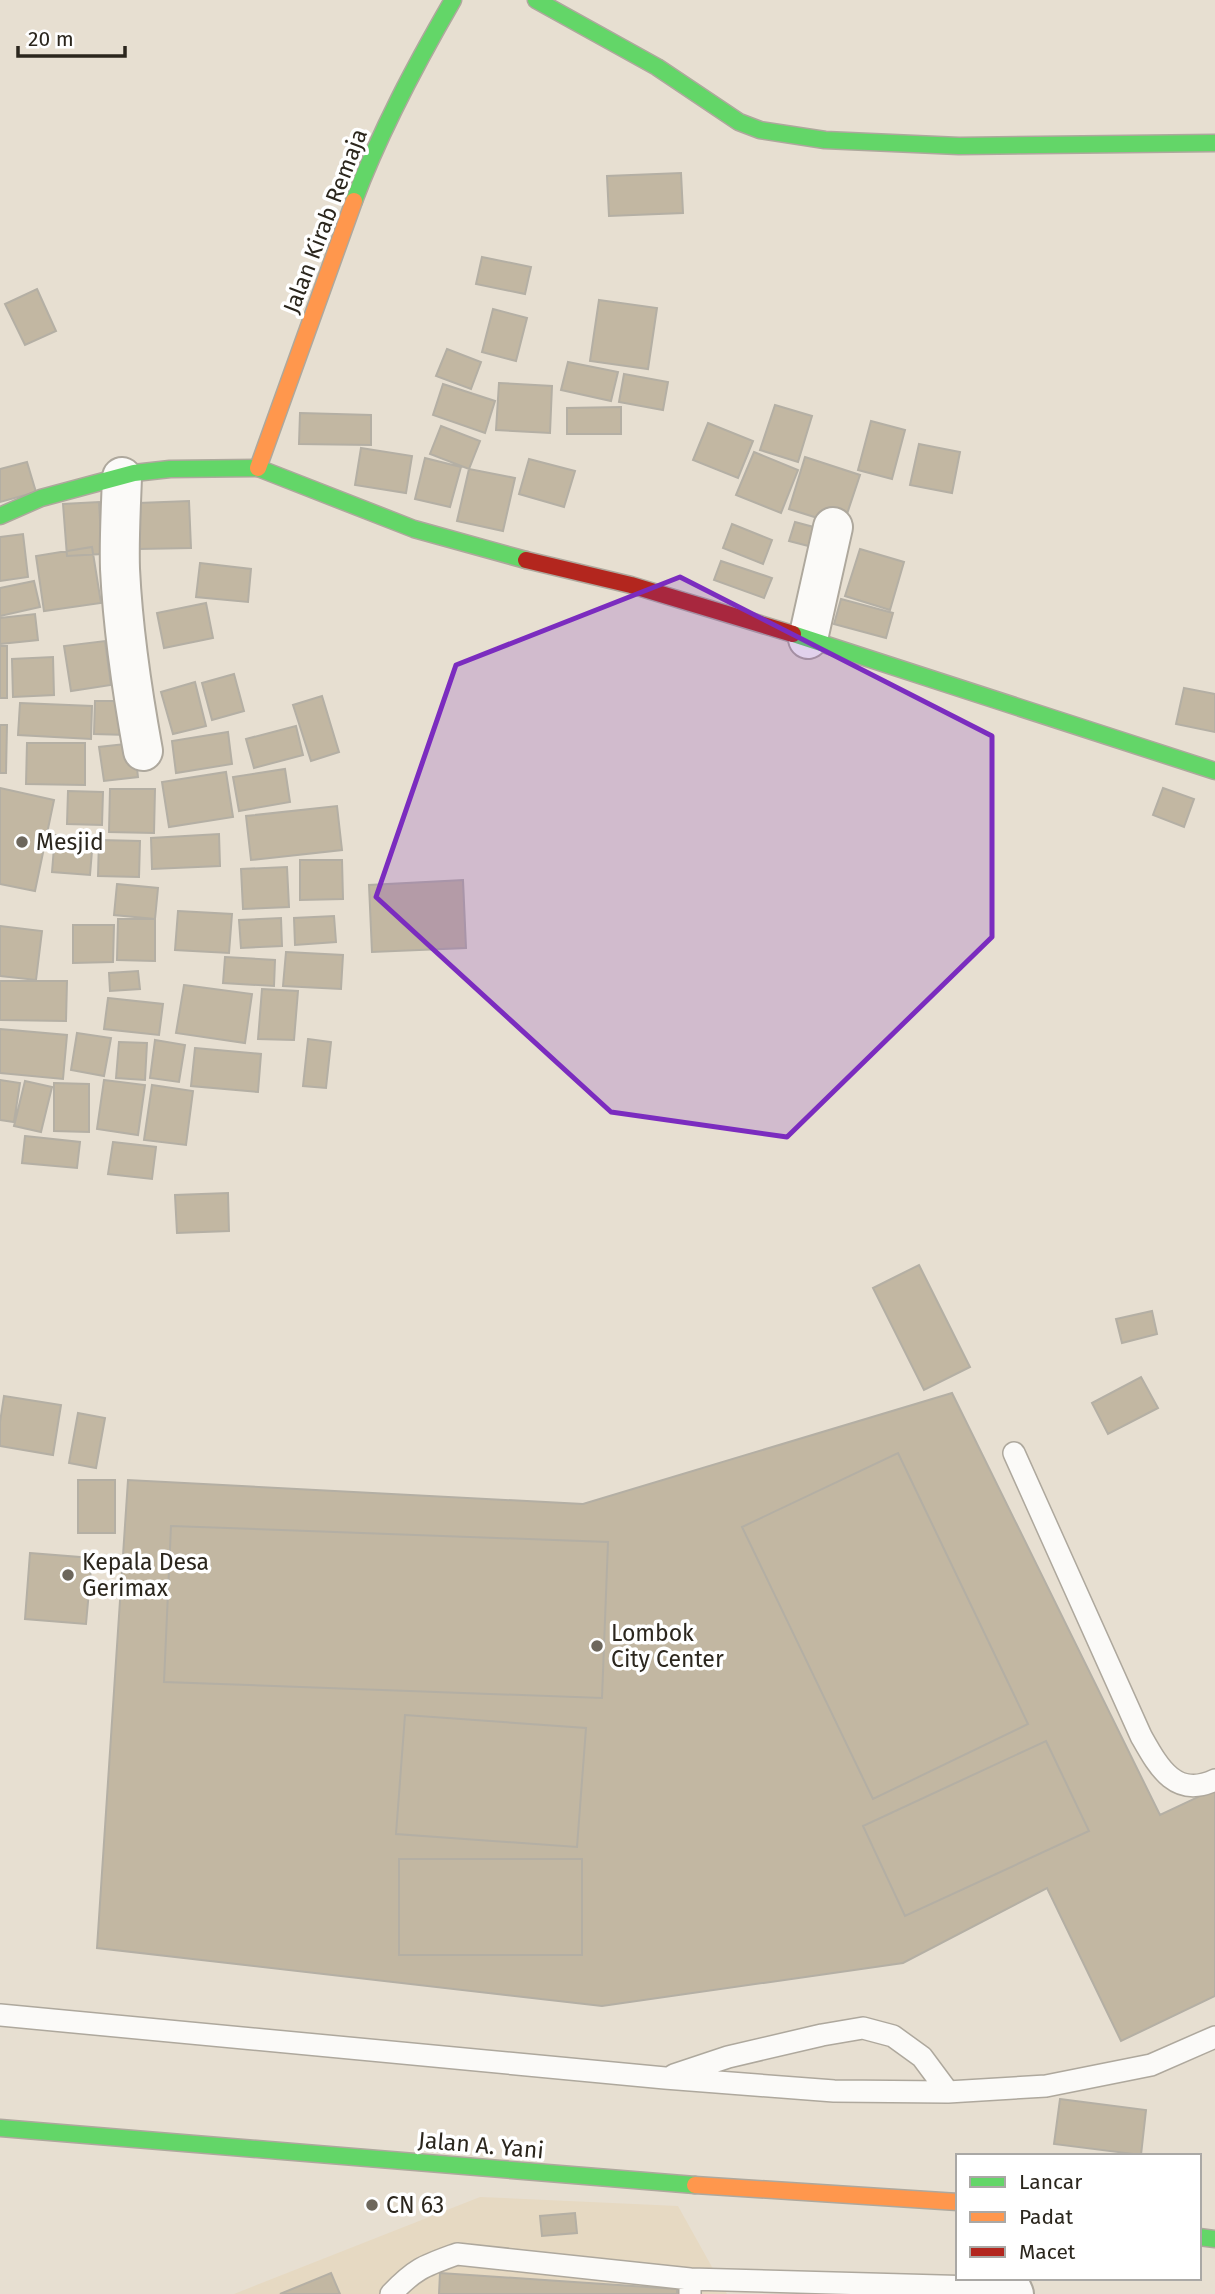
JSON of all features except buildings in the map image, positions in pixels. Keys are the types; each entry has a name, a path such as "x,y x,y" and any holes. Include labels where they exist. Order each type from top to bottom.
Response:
{"main road":[{"name":"Jalan Kirab Remaja","path":"258,468 368,163 423,52 453,0"},
{"path":"536,0 657,67 738,122 760,130 825,140 960,146 1215,143"},
{"path":"0,516 41,498 134,473 170,469 258,468 414,529 494,552 631,585 808,639 1215,771"},
{"name":"Jalan A. Yani","path":"0,2128 609,2179 956,2202"}],"street":[{"path":"122,477 122,599 130,677 143,751"},
{"path":"808,639 833,527"}],"lane":[{"path":"1014,1453 1141,1736 1158,1765 1174,1781 1186,1785 1203,1786 1215,1780"},
{"path":"0,2015 665,2078 834,2091 948,2092 1046,2086 1150,2065 1215,2037"},
{"path":"665,2078 728,2057 863,2028 893,2036 922,2057 948,2092"},
{"path":"391,2294 421,2267 457,2254 690,2287 1011,2287"}],"highlighted area":[{"path":"680,577 992,736 992,937 787,1137 611,1112 376,897 456,665"}],"shaded area":[{"path":"480,2197 678,2206 727,2294 234,2294"}],"traffic: fast":[{"path":"354,201 399,98 453,0"},
{"path":"536,0 657,67 739,122 760,130 825,140 959,146 1215,143"},
{"path":"0,516 41,498 134,473 170,469 258,468 414,529 526,560"},
{"path":"793,634 1215,771"},
{"path":"0,2128 695,2185"},
{"path":"1201,2237 1215,2239"}],"traffic: slow":[{"path":"258,468 354,201"},
{"path":"695,2185 956,2202"}],"traffic: jam":[{"path":"526,560 631,585 793,634"}],"place":[{"name":"Mesjid","path":"22,842"},
{"name":"Kepala Desa Gerimax","path":"68,1575"},
{"name":"Lombok City Center","path":"597,1646"},
{"name":"CN 63","path":"372,2205"}]}
